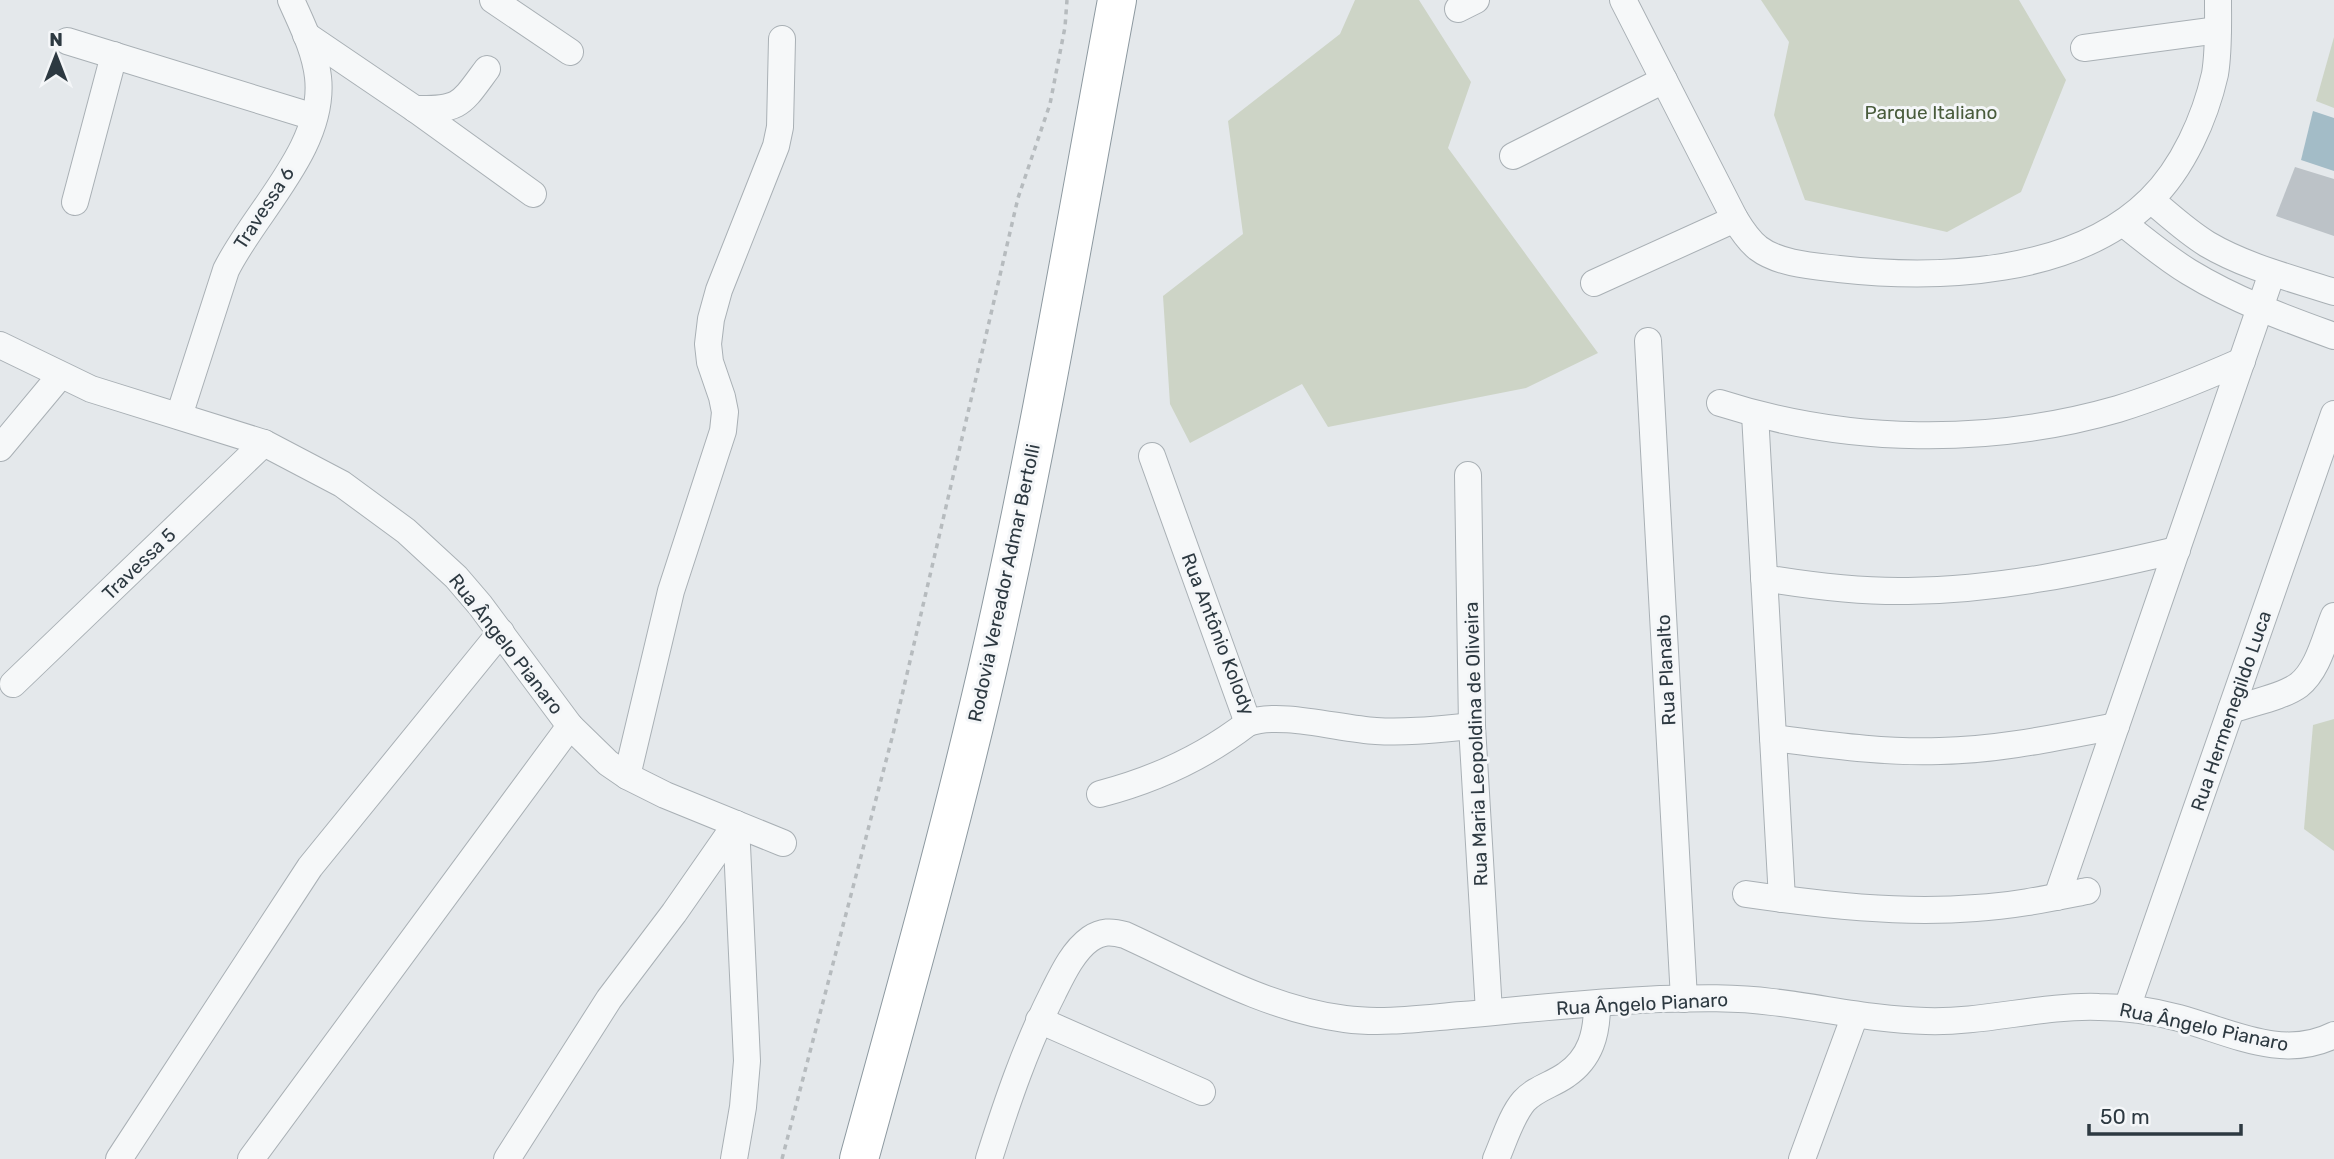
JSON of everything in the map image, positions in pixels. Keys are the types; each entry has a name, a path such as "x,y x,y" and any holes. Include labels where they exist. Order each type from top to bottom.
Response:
{"highway":[{"name":"Rodovia Vereador Admar Bertolli","path":"859,1159 937,876 993,643 1021,513 1117,0"}],"street":[{"name":"Travessa 6","path":"178,416 226,270 293,164 314,117 318,78 306,35 292,0"},
{"path":"493,0 570,52"},
{"path":"1623,0 1735,219 1758,247 1782,259 1824,268 1920,274 1975,270 2042,258 2073,247 2123,223 2151,200 2174,171 2204,110 2215,74 2218,0"},
{"path":"2084,48 2218,30"},
{"path":"306,35 533,194"},
{"path":"627,776 671,592 723,431 722,397 709,362 711,319 719,290 776,146 782,39"},
{"path":"67,41 314,117"},
{"path":"75,202 114,55"},
{"path":"415,109 439,110 459,104 487,69"},
{"path":"1513,156 1664,80"},
{"path":"2151,200 2184,228 2237,259 2334,292"},
{"path":"1594,283 1735,219"},
{"path":"2123,223 2188,271 2260,309 2334,336"},
{"path":"2057,897 2272,273"},
{"name":"Rua Planalto","path":"1648,341 1684,999"},
{"name":"Rua Ângelo Pianaro","path":"0,345 60,376 115,397 264,443 342,484 396,523 456,577 589,747 627,776 783,844"},
{"path":"1720,403 1810,426 1863,433 1915,435 2016,429 2115,409 2152,398 2242,361"},
{"path":"0,448 60,376"},
{"path":"1755,414 1782,899"},
{"name":"Rua Hermenegildo Luca","path":"2127,1008 2334,414"},
{"name":"Travessa 5","path":"13,684 264,443"},
{"name":"Rua Antônio Kolody","path":"1152,456 1248,723 1269,718 1342,728 1399,732 1472,726"},
{"name":"Rua Maria Leopoldina de Oliveira","path":"1468,475 1472,726 1489,1012"},
{"path":"1764,578 1862,590 1955,589 2063,575 2177,550"},
{"path":"2231,710 2299,685 2309,675 2334,616"},
{"path":"119,1159 310,867 500,632"},
{"path":"1100,794 1156,777 1206,752 1248,723"},
{"path":"251,1159 570,726"},
{"path":"1773,738 1884,750 1940,751 1993,748 2116,726"},
{"path":"507,1159 609,999 674,914 736,824"},
{"path":"734,1159 747,1061 736,824"},
{"path":"1746,894 1893,909 1940,910 1977,908 2087,891"},
{"name":"Rua Ângelo Pianaro","path":"1039,1020 1079,949 1102,932 1111,931 1258,996 1347,1020 1377,1021 1684,999 1765,1001 1855,1015 1927,1022 1981,1019 2071,1007 2127,1008 2178,1018 2275,1046 2306,1046 2334,1035"},
{"path":"1496,1159 1525,1100 1567,1075 1581,1061 1597,1030 1597,1005"},
{"path":"1802,1159 1855,1015"},
{"path":"989,1159 1021,1063 1039,1020 1202,1091"}],"path":[{"path":"782,1159 891,746 1018,198 1050,104 1065,27 1067,0"}],"green space":[{"path":"1355,0 1419,0 1471,82 1448,148 1598,353 1526,388 1328,427 1302,384 1190,443 1170,404 1163,296 1243,234 1228,121 1340,34"},
{"name":"Parque Italiano","path":"1761,0 2019,0 2066,80 2021,192 1947,232 1805,200 1774,115 1789,42"},
{"path":"2334,37 2334,108 2316,101"},
{"path":"2334,719 2334,851 2304,829 2313,725"}],"water":[{"path":"2313,111 2334,118 2334,171 2301,160"}],"building":[{"path":"2295,167 2334,179 2334,236 2276,216"}]}
